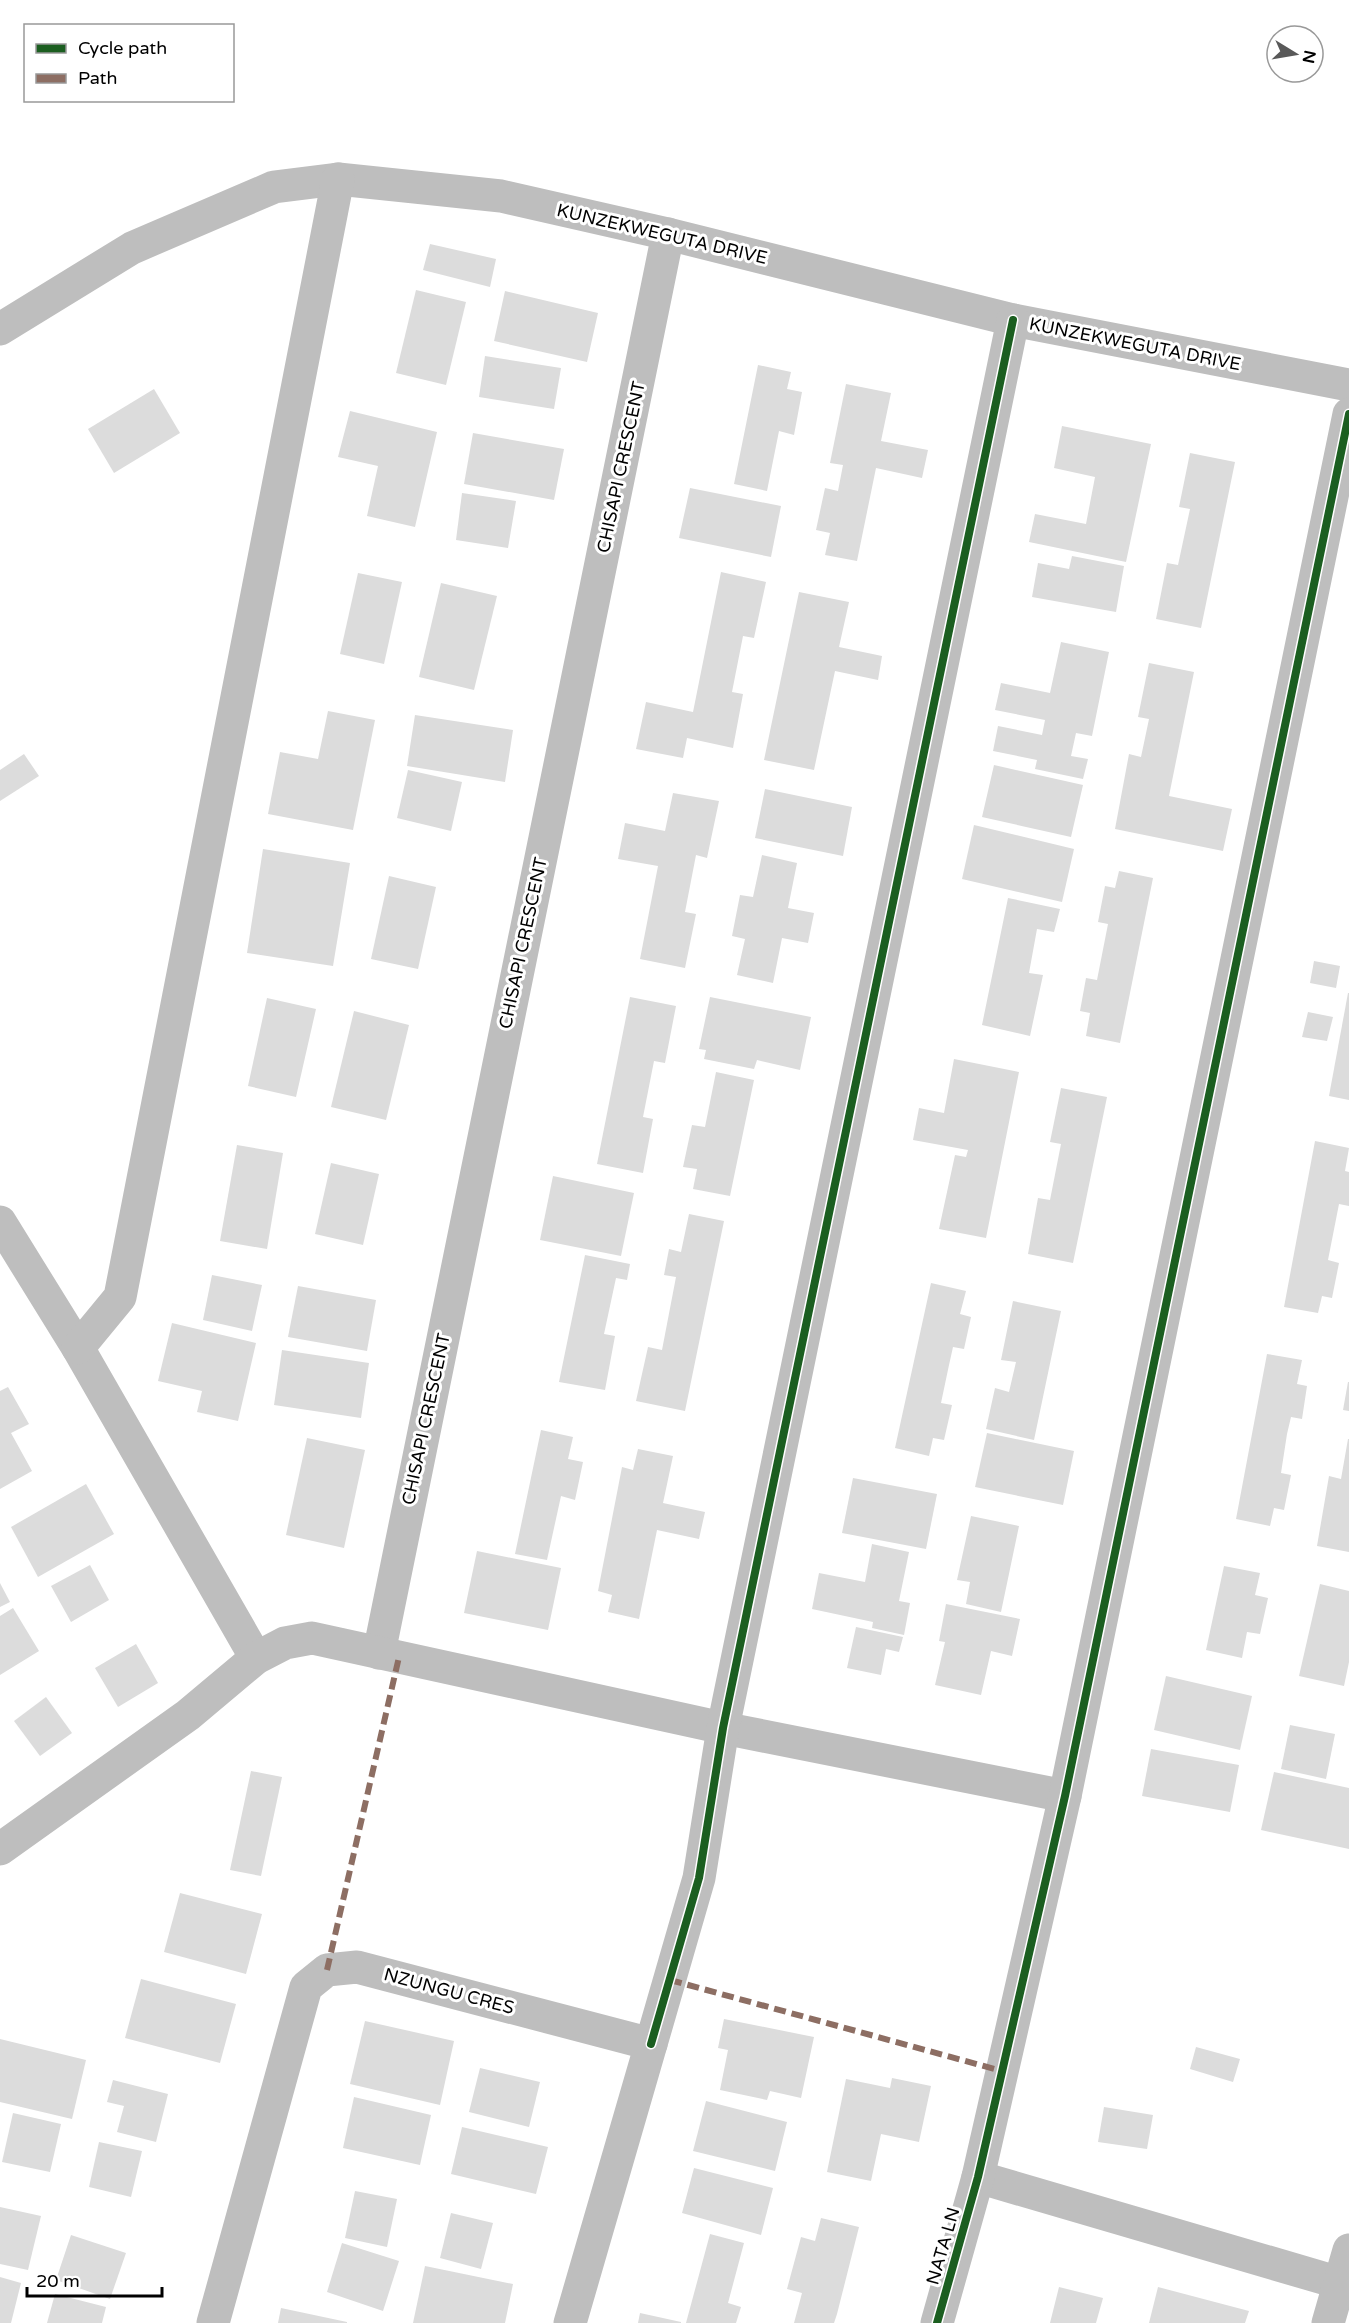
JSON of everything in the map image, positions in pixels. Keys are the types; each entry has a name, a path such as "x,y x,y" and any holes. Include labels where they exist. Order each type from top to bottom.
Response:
{"street":[{"name":"KUNZEKWEGUTA DRIVE","path":"0,329 143,244 274,187 338,179 501,196 668,234 1013,320 1349,385"},
{"path":"78,1348 120,1297 338,179"},
{"name":"CHISAPI CRESCENT","path":"379,1653 668,234"},
{"path":"570,2323 699,1878 723,1728 1013,320"},
{"name":"NATA LN","path":"937,2323 978,2177 1065,1796 1349,414"},
{"path":"0,1222 78,1348 256,1658"},
{"path":"0,1849 188,1715 256,1658 285,1643 312,1638 723,1728 1065,1796"},
{"name":"NZUNGU CRES","path":"213,2323 306,1987 327,1970 357,1967 651,2044"},
{"path":"978,2177 1340,2283"},
{"path":"1328,2323 1349,2250"}],"building":[{"path":"430,244 496,259 490,287 423,270"},
{"path":"416,290 466,302 446,385 396,373"},
{"path":"505,291 598,313 587,362 494,341"},
{"path":"485,356 561,368 554,409 479,397"},
{"path":"758,365 791,372 787,389 802,392 794,435 779,431 767,491 734,484"},
{"path":"846,384 891,393 881,441 928,450 922,478 876,468 857,561 825,555 830,533 816,530 825,488 838,491 843,465 830,463"},
{"path":"154,389 180,433 114,473 88,429"},
{"path":"350,411 437,432 415,527 367,516 378,466 338,457"},
{"path":"1062,426 1151,444 1126,562 1029,542 1035,514 1086,524 1095,477 1054,468"},
{"path":"473,433 564,449 554,500 464,484"},
{"path":"1190,453 1235,462 1201,628 1156,619 1167,563 1178,565 1190,509 1179,507"},
{"path":"690,488 781,506 771,557 679,538"},
{"path":"462,493 516,501 508,548 456,540"},
{"path":"1072,556 1124,566 1116,612 1032,597 1038,563 1069,569"},
{"path":"721,572 766,582 754,638 743,636 732,692 743,694 733,748 687,738 683,758 636,749 646,702 693,712"},
{"path":"358,573 402,582 384,664 340,654"},
{"path":"441,583 497,596 474,690 419,677"},
{"path":"799,592 849,602 839,647 882,656 878,680 835,671 814,770 764,760"},
{"path":"1061,642 1109,652 1092,736 1076,733 1071,756 1088,759 1083,779 1035,769 1037,760 993,751 998,726 1042,735 1045,720 995,710 1001,683 1050,693"},
{"path":"1149,663 1194,672 1169,796 1232,809 1223,851 1115,829 1129,754 1141,757 1149,719 1138,717"},
{"path":"328,711 375,720 353,830 268,814 280,752 318,759"},
{"path":"415,715 513,730 505,782 407,766"},
{"path":"24,754 39,776 0,801 0,770"},
{"path":"994,765 1083,785 1071,837 982,817"},
{"path":"408,770 462,782 451,831 397,818"},
{"path":"765,789 852,807 843,856 755,838"},
{"path":"673,793 719,801 707,858 696,855 685,912 696,914 685,968 640,959 658,866 618,859 625,823 665,831"},
{"path":"974,825 1074,849 1062,902 962,879"},
{"path":"263,849 350,863 333,966 247,953"},
{"path":"762,855 797,863 788,908 814,913 808,943 782,938 773,983 737,975 745,939 732,936 740,895 753,897"},
{"path":"1119,871 1153,878 1120,1043 1086,1036 1090,1013 1080,1011 1086,978 1097,980 1108,924 1098,922 1105,886 1115,888"},
{"path":"389,876 436,887 418,969 371,959"},
{"path":"1008,898 1060,909 1054,932 1037,929 1029,973 1043,975 1030,1036 982,1025"},
{"path":"1314,961 1340,966 1336,988 1310,983"},
{"path":"1349,993 1349,1100 1329,1096"},
{"path":"630,997 676,1006 665,1063 654,1061 643,1117 653,1119 643,1173 597,1164"},
{"path":"710,997 811,1017 800,1070 757,1060 754,1069 704,1059 706,1050 699,1049"},
{"path":"267,998 316,1009 296,1097 248,1086"},
{"path":"354,1011 409,1025 386,1120 331,1107"},
{"path":"1308,1012 1333,1017 1327,1041 1302,1037"},
{"path":"954,1059 1019,1072 986,1238 939,1229 955,1155 966,1157 968,1150 913,1140 919,1108 944,1113"},
{"path":"716,1072 754,1080 730,1196 693,1189 697,1169 683,1167 692,1125 705,1127"},
{"path":"1061,1088 1107,1097 1073,1263 1028,1254 1038,1198 1050,1200 1061,1144 1050,1142"},
{"path":"1315,1141 1349,1148 1345,1171 1349,1172 1349,1206 1339,1204 1328,1260 1339,1263 1332,1298 1322,1296 1318,1313 1284,1307"},
{"path":"237,1145 283,1153 267,1249 220,1241"},
{"path":"331,1163 379,1174 363,1245 315,1234"},
{"path":"553,1176 634,1193 621,1256 540,1240"},
{"path":"689,1214 724,1221 685,1411 636,1401 648,1347 662,1350 676,1277 664,1275 669,1249 681,1252"},
{"path":"585,1255 630,1264 627,1280 616,1278 604,1334 615,1336 605,1390 559,1382"},
{"path":"212,1275 262,1285 252,1331 203,1320"},
{"path":"931,1283 966,1291 960,1314 971,1317 964,1349 953,1347 949,1365 941,1403 952,1405 944,1440 933,1438 929,1456 895,1448"},
{"path":"298,1286 376,1300 367,1351 288,1337"},
{"path":"1013,1301 1061,1311 1034,1440 986,1429 995,1388 1009,1392 1016,1362 1001,1360"},
{"path":"172,1323 256,1343 238,1421 197,1412 202,1391 158,1381"},
{"path":"282,1350 369,1363 361,1418 274,1405"},
{"path":"1267,1354 1302,1360 1297,1384 1307,1386 1302,1419 1291,1417 1287,1434 1281,1473 1291,1475 1284,1510 1274,1508 1270,1526 1236,1519"},
{"path":"1349,1382 1349,1411 1343,1410"},
{"path":"8,1387 29,1424 11,1433 32,1471 0,1489 0,1391"},
{"path":"541,1430 573,1437 568,1459 583,1462 575,1500 561,1496 547,1560 515,1554"},
{"path":"987,1433 1074,1451 1063,1505 975,1487"},
{"path":"307,1438 365,1450 344,1548 286,1535"},
{"path":"1348,1439 1349,1552 1317,1546 1329,1476 1341,1479"},
{"path":"638,1449 673,1456 663,1503 705,1512 699,1539 657,1530 639,1619 608,1612 612,1595 598,1591 622,1467 633,1470"},
{"path":"853,1478 937,1494 926,1549 842,1533"},
{"path":"86,1484 114,1534 38,1577 11,1527"},
{"path":"971,1516 1019,1526 1001,1612 966,1604 970,1582 957,1580"},
{"path":"872,1544 909,1552 899,1601 910,1603 904,1635 872,1628 873,1622 812,1609 819,1573 865,1582"},
{"path":"477,1551 561,1568 548,1630 464,1613"},
{"path":"90,1565 109,1600 71,1622 51,1586"},
{"path":"1224,1566 1260,1573 1255,1595 1268,1598 1260,1634 1247,1632 1242,1658 1206,1650"},
{"path":"0,1583 10,1602 0,1607"},
{"path":"1320,1584 1349,1591 1349,1662 1344,1686 1299,1676"},
{"path":"946,1604 1020,1619 1012,1656 991,1651 981,1695 935,1685 945,1642 939,1641"},
{"path":"13,1608 39,1651 0,1675 0,1616"},
{"path":"856,1627 903,1637 899,1652 886,1649 881,1675 847,1668"},
{"path":"136,1644 158,1683 118,1707 95,1668"},
{"path":"1166,1676 1252,1696 1240,1750 1154,1730"},
{"path":"46,1697 72,1733 40,1756 14,1721"},
{"path":"1290,1725 1335,1734 1326,1779 1281,1769"},
{"path":"1151,1749 1239,1765 1230,1812 1142,1796"},
{"path":"251,1771 282,1777 261,1876 230,1870"},
{"path":"1274,1772 1349,1788 1349,1849 1261,1830"},
{"path":"180,1893 262,1914 246,1974 164,1952"},
{"path":"141,1979 236,2004 220,2063 125,2038"},
{"path":"724,2019 814,2037 801,2098 770,2091 767,2100 720,2090 728,2050 718,2048"},
{"path":"365,2021 454,2041 440,2105 350,2084"},
{"path":"0,2039 86,2060 72,2119 0,2102"},
{"path":"1196,2047 1240,2059 1233,2082 1190,2069"},
{"path":"480,2068 540,2082 529,2127 469,2112"},
{"path":"892,2078 931,2086 919,2142 881,2134 871,2181 827,2172 846,2079 890,2088"},
{"path":"113,2080 168,2094 156,2142 117,2132 124,2106 107,2102"},
{"path":"354,2097 431,2115 420,2165 343,2148"},
{"path":"706,2101 787,2122 775,2171 693,2151"},
{"path":"1104,2107 1153,2115 1147,2149 1098,2142"},
{"path":"13,2113 61,2124 50,2172 2,2162"},
{"path":"462,2127 548,2147 536,2194 451,2174"},
{"path":"99,2142 142,2151 131,2197 89,2187"},
{"path":"694,2168 773,2188 761,2235 682,2213"},
{"path":"355,2191 397,2199 387,2247 345,2238"},
{"path":"0,2207 41,2216 28,2270 0,2264"},
{"path":"451,2213 493,2223 481,2269 440,2258"},
{"path":"821,2218 859,2227 837,2314 834,2323 794,2323 802,2293 787,2289 801,2237 815,2241"},
{"path":"710,2234 744,2243 728,2303 741,2307 736,2323 686,2323"},
{"path":"71,2235 126,2253 110,2299 56,2280"},
{"path":"342,2243 399,2261 383,2311 327,2292"},
{"path":"425,2266 513,2284 505,2323 413,2323"},
{"path":"0,2277 21,2283 11,2323 0,2323"},
{"path":"1059,2287 1103,2298 1096,2323 1050,2323"},
{"path":"1158,2287 1249,2311 1245,2323 1149,2323"},
{"path":"55,2294 106,2307 102,2323 47,2323"},
{"path":"281,2308 347,2322 347,2323 278,2323"},
{"path":"640,2313 681,2322 681,2323 638,2323"}],"marked path":[{"path":"327,1970 399,1657"},
{"path":"670,1980 1002,2071"}],"cycle path":[{"path":"651,2044 699,1878 723,1728 1013,320"},
{"path":"937,2323 978,2177 1065,1796 1349,414"}]}
